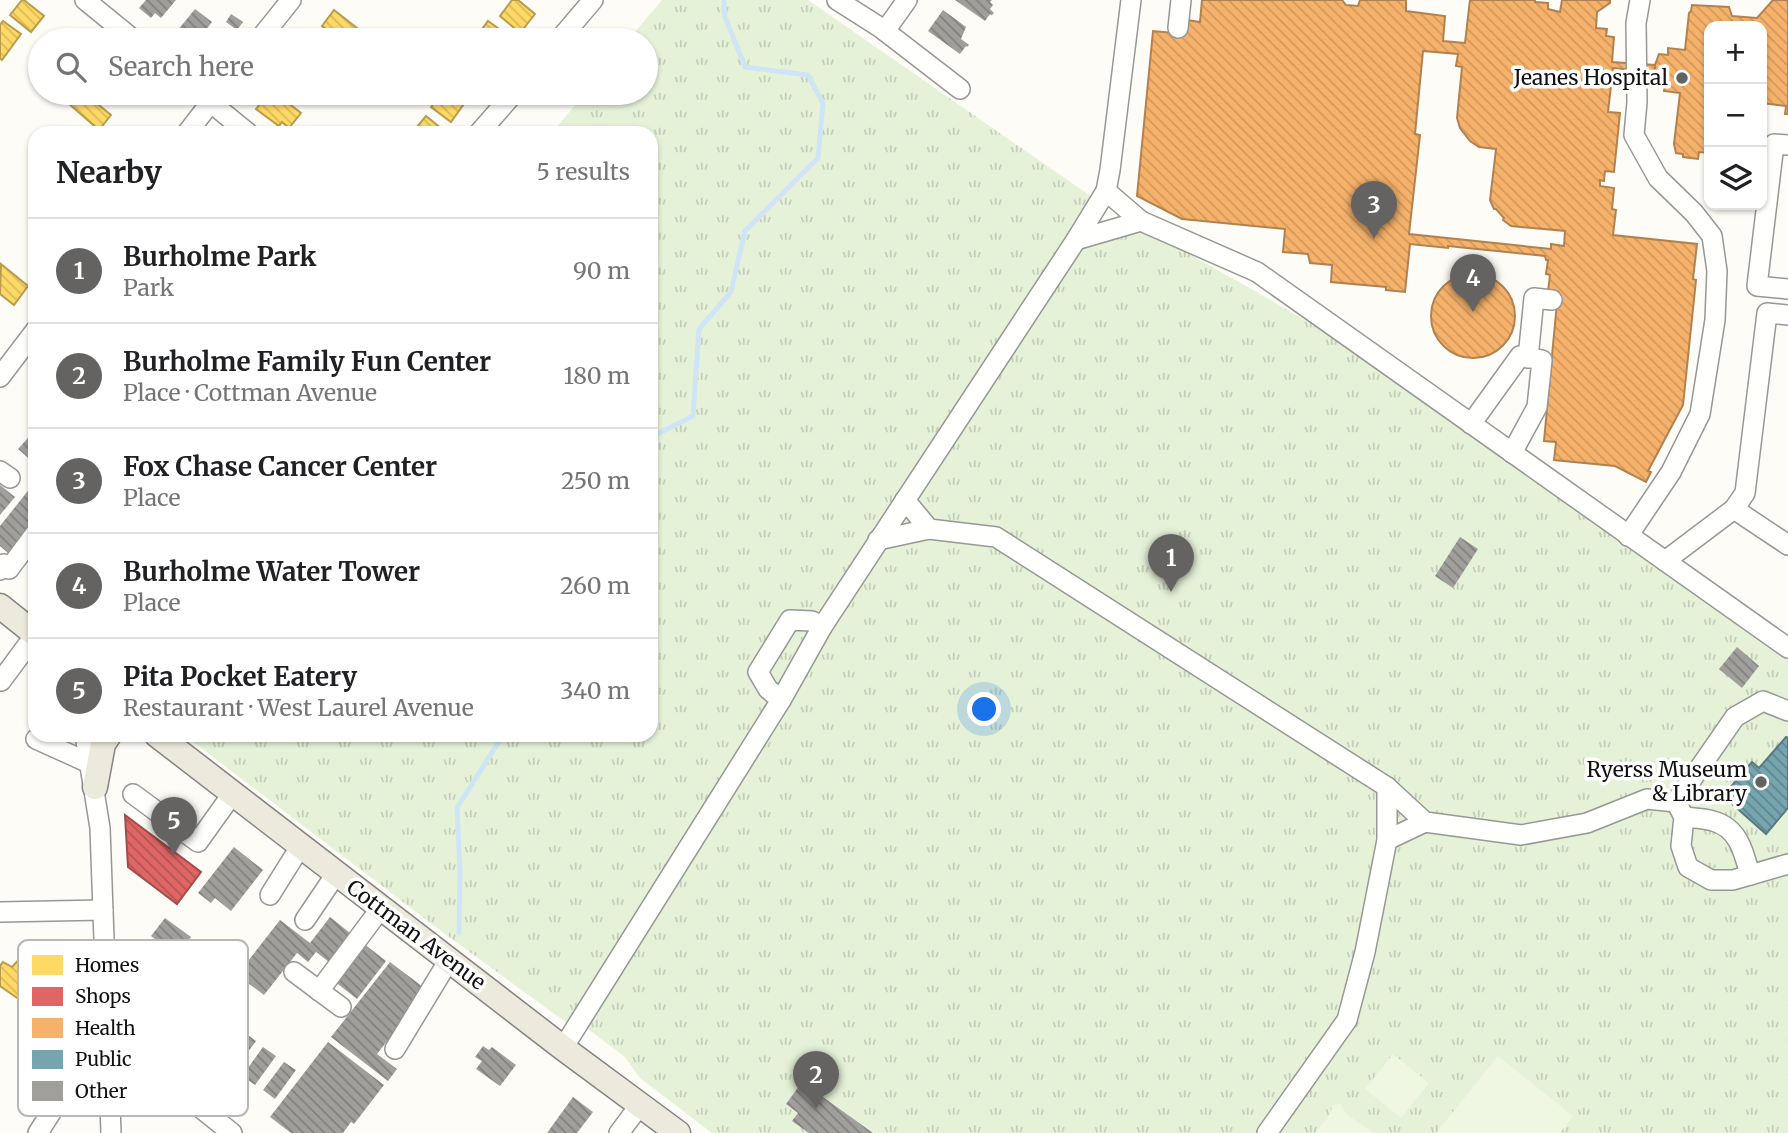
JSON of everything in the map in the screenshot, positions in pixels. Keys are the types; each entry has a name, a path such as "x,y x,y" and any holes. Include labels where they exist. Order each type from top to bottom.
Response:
{"main road":[{"path":"0,606 28,629"},
{"path":"94,787 104,742"},
{"name":"Cottman Avenue","path":"166,742 563,1048 678,1133"}],"street":[{"path":"85,0 119,28"},
{"path":"269,28 291,0"},
{"path":"569,28 593,0"},
{"path":"837,0 885,31 960,89"},
{"path":"885,31 907,0"},
{"path":"563,1048 781,700 822,627 1106,191 1130,0"},
{"path":"1178,28 1181,0"},
{"path":"1628,536 1671,472 1700,414 1715,320 1707,265 1712,236 1695,213 1658,178 1634,135 1637,102 1636,23 1640,0"},
{"path":"191,126 204,105"},
{"path":"218,105 241,126"},
{"path":"485,126 504,105"},
{"path":"1665,561 1734,509 1745,493 1767,313 1779,288 1757,286 1774,144 1788,145"},
{"path":"1106,191 1141,221 1257,272 1788,648"},
{"path":"1076,240 1141,221"},
{"path":"1528,358 1534,298 1552,300"},
{"path":"1767,313 1788,315"},
{"path":"0,377 28,340"},
{"path":"1471,424 1520,356 1542,360 1537,407 1512,453"},
{"path":"905,500 929,529"},
{"path":"1734,509 1788,545"},
{"path":"878,540 929,529 996,537 1387,787 1425,822"},
{"path":"0,569 4,564 9,569 28,543"},
{"path":"781,700 768,689 758,672 790,620 812,621 822,627"},
{"path":"1,681 28,644"},
{"path":"1788,710 1763,701 1735,717 1680,810 1681,846 1688,867 1711,880 1733,880 1788,864"},
{"path":"43,742 89,763"},
{"path":"87,742 100,828 104,940"},
{"path":"1267,1133 1347,1020 1365,952 1387,840 1387,787"},
{"path":"133,794 198,842 233,793"},
{"path":"1387,840 1425,822 1521,835 1587,823 1647,799 1714,821 1729,830 1742,847 1750,875"},
{"path":"270,895 300,847"},
{"path":"305,920 336,874"},
{"path":"319,991 381,908"},
{"path":"0,912 103,910"},
{"path":"395,1049 449,960"},
{"path":"294,972 341,1007"},
{"path":"619,1133 640,1105"},
{"path":"38,1133 49,1116"},
{"path":"209,1116 232,1133"}],"green space":[{"path":"662,0 808,0 1092,197 1079,221 1107,237 1146,230 1342,342 1788,660 1788,1133 712,1133 640,1078 625,1057 576,1020 571,1026 445,934 193,742 658,742 658,126 558,126 575,105 658,105 658,28 638,28"},
{"path":"1393,1054 1429,1083 1401,1118 1365,1089"},
{"path":"1498,1056 1573,1116 1560,1133 1436,1133"},
{"path":"1341,1104 1346,1114 1374,1133 1315,1133 1329,1116 1333,1105"}],"building: Homes":[{"path":"24,0 44,16 34,28 28,30 10,15"},
{"path":"512,0 518,0 535,14 524,28 514,28 500,16"},
{"path":"334,10 357,28 324,28 322,26"},
{"path":"3,21 21,34 2,60 0,25"},
{"path":"488,21 498,28 483,28"},
{"path":"70,105 99,105 111,115 102,126 94,126"},
{"path":"259,105 291,105 301,113 291,126 282,122 279,126 256,109"},
{"path":"432,105 463,105 451,122 431,107"},
{"path":"426,116 438,126 418,126"},
{"path":"1,264 28,286 14,305 0,294"},
{"path":"18,960 18,999 0,986 0,966 3,962 12,967"}],"building: Shops":[{"path":"125,815 201,872 177,904 128,867"}],"building: Health":[{"path":"1202,0 1342,0 1346,5 1358,6 1360,0 1406,0 1406,11 1445,16 1443,41 1465,43 1470,0 1535,0 1548,3 1548,9 1560,12 1562,0 1610,0 1610,3 1597,12 1596,28 1607,29 1606,36 1614,37 1612,62 1655,65 1655,72 1613,68 1608,112 1620,113 1614,172 1605,171 1604,181 1600,180 1600,186 1614,188 1612,209 1616,210 1613,235 1697,244 1693,279 1696,280 1683,405 1648,471 1651,472 1646,482 1615,466 1554,460 1556,442 1544,441 1558,292 1548,291 1550,275 1546,274 1548,260 1545,256 1410,244 1405,292 1386,290 1386,287 1331,282 1332,265 1310,263 1308,254 1283,252 1285,229 1182,219 1137,196 1153,31 1185,34 1186,20 1200,22","holes":["1423,51 1458,54 1456,66 1462,67 1457,118 1460,128 1470,141 1479,147 1496,149 1490,200 1494,209 1511,226 1565,231 1564,246 1551,244 1551,249 1409,234 1420,135 1415,134"]},
{"name":"Jeanes Hospital","path":"1773,0 1788,0 1788,114 1785,114 1786,106 1767,104 1767,21 1704,21 1704,152 1699,152 1698,159 1683,157 1683,154 1676,153 1674,144 1680,93 1664,91 1665,85 1656,84 1655,65 1659,54 1668,55 1668,48 1685,50 1692,5 1729,7 1732,16 1757,18"},
{"path":"1465,274 1481,274 1497,281 1508,292 1515,308 1512,332 1503,346 1481,358 1465,358 1449,351 1438,340 1431,324 1431,308 1438,292 1449,281"}],"building: Public":[{"name":"Ryerss Museum & Library","path":"1786,737 1788,808 1766,834 1723,796 1752,762 1759,768"}],"building: Other":[{"path":"146,0 176,0 161,18 155,13 151,18 139,8"},
{"path":"955,0 992,0 990,9 994,13 985,21"},
{"path":"195,9 212,22 207,28 180,28"},
{"path":"943,10 966,27 961,39 969,45 960,54 928,31"},
{"path":"231,14 243,22 238,28 234,28 226,22"},
{"path":"28,438 28,458 18,449"},
{"path":"0,485 15,497 0,515"},
{"path":"28,491 28,529 8,553 0,546 0,526"},
{"path":"1460,537 1478,549 1453,588 1435,576"},
{"path":"1737,647 1759,666 1742,688 1719,669"},
{"path":"234,847 263,870 231,911 215,898 211,903 198,893"},
{"path":"330,917 355,937 333,965 316,952 308,962 297,953 264,995 248,983 248,961 280,920 310,943"},
{"path":"165,918 191,937 189,940 156,940 151,936"},
{"path":"363,943 386,961 357,999 334,981"},
{"path":"390,962 427,990 377,1054 397,1069 388,1081 331,1037"},
{"path":"248,1035 256,1041 248,1052"},
{"path":"328,1042 384,1085 354,1124 351,1122 343,1133 291,1133 270,1117"},
{"path":"483,1046 489,1050 492,1047 516,1065 500,1086 476,1069 482,1061 475,1057"},
{"path":"263,1047 276,1056 255,1085 248,1080 248,1068"},
{"path":"284,1062 296,1070 275,1099 263,1090"},
{"path":"802,1082 873,1133 809,1133 792,1121 798,1113 786,1104"},
{"path":"573,1097 593,1112 577,1133 547,1133"}],"waterway":[{"path":"658,434 693,416 699,329 731,292 745,231 818,158 823,103 808,75 745,67 725,17 724,0"},
{"path":"459,933 457,808 499,742"}],"place":[{"name":"Jeanes Hospital","path":"1682,78"},
{"name":"Fox Chase Cancer Center","path":"1374,239"},
{"name":"Burholme Water Tower","path":"1473,312"},
{"name":"Burholme Park","path":"1171,592"},
{"name":"Ryerss Museum & Library","path":"1761,782"},
{"name":"Pita Pocket Eatery","path":"174,855"},
{"name":"Burholme Family Fun Center","path":"816,1109"}]}
